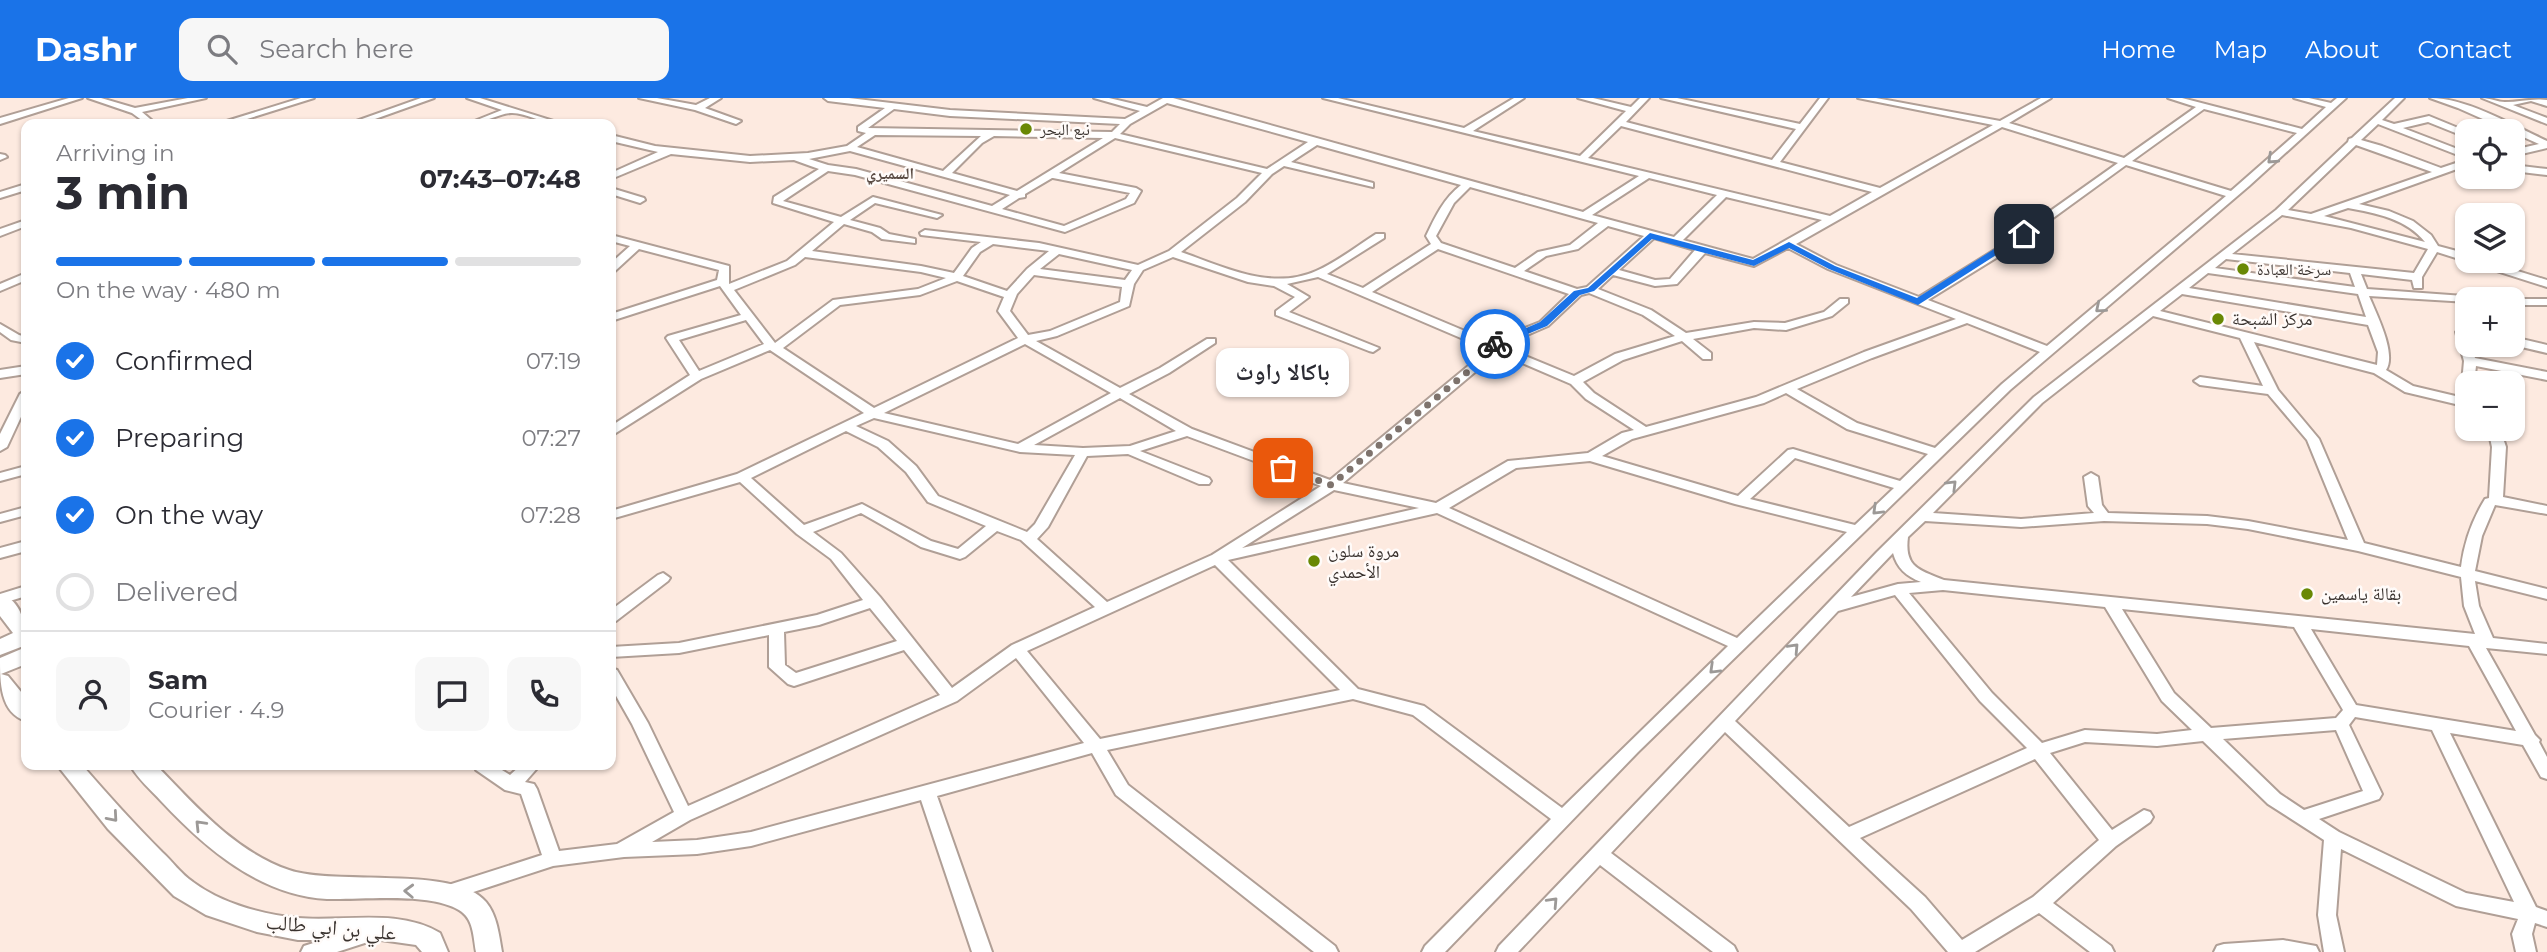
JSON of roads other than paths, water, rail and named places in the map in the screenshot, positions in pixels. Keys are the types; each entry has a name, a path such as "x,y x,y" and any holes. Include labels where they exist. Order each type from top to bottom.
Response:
{"main road":[{"path":"0,600 21,629"},
{"path":"0,648 21,638"},
{"path":"0,667 21,657"},
{"path":"0,682 21,707"},
{"name":"علي بن ابي طالب","path":"73,770 117,822 183,889 215,907 257,921 298,929 382,929 421,935 431,941 436,952"},
{"name":"علي بن ابي طالب","path":"147,770 236,858 278,877 319,887 446,892 474,906 484,926 489,952"}],"street":[{"path":"0,121 78,98"},
{"path":"92,98 135,111 145,119"},
{"path":"135,111 202,98"},
{"path":"239,119 310,98"},
{"path":"368,119 430,98"},
{"path":"471,98 541,119"},
{"path":"484,102 494,98"},
{"path":"643,98 697,108 736,121"},
{"path":"697,108 717,98"},
{"path":"828,98 875,102 890,108 1128,122"},
{"path":"1098,98 1148,110"},
{"path":"1327,98 1833,220"},
{"path":"1466,131 1518,98"},
{"path":"1582,98 1633,110"},
{"path":"1581,160 1646,98"},
{"path":"1665,98 1802,127"},
{"path":"1775,163 1824,98"},
{"path":"1862,98 2007,121"},
{"path":"1903,98 2007,121 2122,161 2233,195"},
{"path":"995,209 1053,175 1114,135 1128,122 1167,99 1754,263 2047,98"},
{"path":"2172,98 2302,132"},
{"path":"2298,98 2336,102"},
{"path":"1507,952 1832,607 2038,400 2280,212 2400,98"},
{"path":"2434,98 2461,106 2547,144"},
{"path":"2504,104 2531,98 2547,103"},
{"path":"2461,106 2490,99 2547,121"},
{"path":"1432,952 1739,645 1937,453 2049,351 2233,195 2336,102"},
{"path":"1918,302 2005,248 2122,161 2201,107"},
{"path":"890,108 861,129 873,132 1114,135 1269,172"},
{"path":"485,119 510,110"},
{"path":"951,132 964,113"},
{"path":"945,174 979,141 996,132 1006,115"},
{"path":"2393,127 2429,119 2455,130"},
{"path":"2375,120 2455,151"},
{"path":"1620,123 1883,192"},
{"path":"850,148 873,132"},
{"path":"616,139 670,150 750,159 796,157 850,148 1021,195"},
{"path":"2352,141 2401,155 2439,171"},
{"path":"616,514 742,477 1025,340 1053,334 1125,304 1128,284 1139,268 1173,253 1241,200 1269,172 1315,142"},
{"path":"2525,150 2547,144"},
{"path":"616,174 670,150"},
{"path":"856,172 881,156"},
{"path":"796,157 826,168 856,172 1065,229 1130,201 1136,191 1053,175"},
{"path":"1283,163 1370,185"},
{"path":"2314,216 2455,166"},
{"path":"826,168 778,199 778,203 911,241"},
{"path":"2525,169 2547,172"},
{"path":"1584,216 1646,176"},
{"path":"1468,184 1457,191 1445,206 1431,236 1437,245 1516,272 1638,308 1707,356"},
{"path":"0,195 21,189"},
{"path":"616,193 640,200"},
{"path":"1675,242 1724,194"},
{"path":"894,263 911,241 925,233 937,215 954,200"},
{"path":"616,317 791,263 839,222 873,201 937,215"},
{"path":"2348,205 2370,209 2408,222 2430,240 2434,247"},
{"path":"2280,212 2314,216 2455,254"},
{"path":"1516,272 1542,254 1574,247 1606,222"},
{"path":"0,233 21,225"},
{"path":"925,233 1057,250 1139,268"},
{"path":"1173,253 1252,280 1277,283 1319,274 1380,236"},
{"path":"620,851 684,814 951,697 1017,649 1217,558 1331,485 1477,364 1488,347 1544,324 1650,236"},
{"path":"616,239 725,268 725,285 774,346 874,414 1020,447 1083,452 1131,450 1187,432"},
{"path":"616,429 697,376 774,346 837,302 920,292 957,276 976,250 989,241"},
{"path":"1789,244 1832,267 2049,351"},
{"path":"616,264 637,245"},
{"path":"1363,293 1437,245"},
{"path":"2419,295 2417,277 2434,247"},
{"path":"1611,271 1655,283 1672,282 1702,249"},
{"path":"1057,250 1031,271 1008,296 1004,312 1025,340 1118,394 1187,432 1331,485 1438,508 1739,645"},
{"path":"801,253 894,263 957,276 1008,296"},
{"path":"2224,256 2267,264 2354,269 2417,277"},
{"path":"2354,269 2384,352 2383,366 2378,370"},
{"path":"2206,270 2364,292 2455,298"},
{"path":"1031,271 1128,284"},
{"path":"2513,273 2547,284"},
{"path":"0,276 21,274"},
{"path":"1319,274 1574,382 1590,396 1644,431"},
{"path":"0,288 21,277"},
{"path":"1277,283 1303,297 1280,313 1373,348"},
{"path":"2180,290 2373,322"},
{"path":"1574,382 1619,357 1683,337 1754,325 1786,327 1828,314 1844,302"},
{"path":"2525,302 2547,302"},
{"path":"2152,312 2378,370 2409,389 2455,397"},
{"path":"697,376 672,338 749,316"},
{"path":"1591,457 1627,436 1760,400 1965,320"},
{"path":"0,327 21,339"},
{"path":"2246,338 2272,391 2313,439 2358,546"},
{"path":"2525,340 2530,345"},
{"path":"1020,447 1056,425 1180,363 1211,341"},
{"path":"2525,344 2547,349"},
{"path":"2469,357 2469,371"},
{"path":"2470,361 2547,376"},
{"path":"0,374 21,371"},
{"path":"2200,380 2272,391"},
{"path":"1786,388 1853,426 1937,453"},
{"path":"0,447 21,412"},
{"path":"848,426 883,444 911,469 933,499 1028,539 1107,609"},
{"path":"2496,500 2497,441"},
{"path":"1131,450 1203,481"},
{"path":"1028,539 1041,527 1083,452"},
{"path":"1740,501 1793,453 1902,486"},
{"path":"1217,558 1438,508 1513,464 1591,457 1740,501 1857,530"},
{"path":"0,477 21,471"},
{"path":"742,477 802,531 836,556 951,697"},
{"path":"2091,477 2095,506 2104,517"},
{"path":"2547,510 2496,500 2490,502 2475,527 2466,572 2479,640 2547,772"},
{"path":"802,531 862,508 926,544 960,554 993,527"},
{"path":"0,518 21,512"},
{"path":"1920,516 2021,523 2104,517 2248,525 2358,546 2547,594"},
{"path":"1902,535 1898,551 1903,565 1919,576 1943,585"},
{"path":"0,553 21,547"},
{"path":"1217,558 1353,693"},
{"path":"616,613 663,578"},
{"path":"1832,607 1898,589 1943,585 2547,649"},
{"path":"1898,589 1986,697 2026,735 2110,841"},
{"path":"0,600 21,593"},
{"path":"616,652 679,648 819,621 875,601"},
{"path":"2111,604 2168,697 2274,799 2333,837 2463,900 2538,916"},
{"path":"2298,621 2346,717 2372,794 2303,817"},
{"path":"776,628 777,667 794,680 909,643"},
{"path":"1017,649 1096,746 1122,790 1328,952"},
{"path":"616,688 640,723 684,814"},
{"path":"446,892 553,859 620,851 697,847 751,839 1096,746 1353,693 1418,710 1563,819"},
{"path":"1847,836 2037,751 2085,736 2157,740 2346,717 2438,724 2532,740"},
{"path":"1724,722 1918,903 1960,952 2040,903 2110,841 2144,817"},
{"path":"2438,724 2538,916"},
{"path":"489,770 511,785 528,789 553,859"},
{"path":"511,785 527,770"},
{"path":"927,793 982,952"},
{"path":"2333,837 2327,915 2334,952"},
{"path":"1599,854 1727,952"},
{"path":"2040,903 2104,952"},
{"path":"2526,952 2522,934 2538,916"},
{"path":"311,952 382,929"},
{"path":"2224,952 2283,948 2309,952"}],"place":[{"name":"نبع البحر","path":"1026,129"},
{"name":"سرخة العبادة","path":"2243,269"},
{"name":"مركز الشبحة","path":"2218,319"},
{"name":"باكالا راوث","path":"1283,468"},
{"name":"مروة سلون الأحمدي","path":"1314,561"},
{"name":"بقالة ياسمين","path":"2307,594"}],"district":[{"name":"السميري","path":"890,173"}]}
